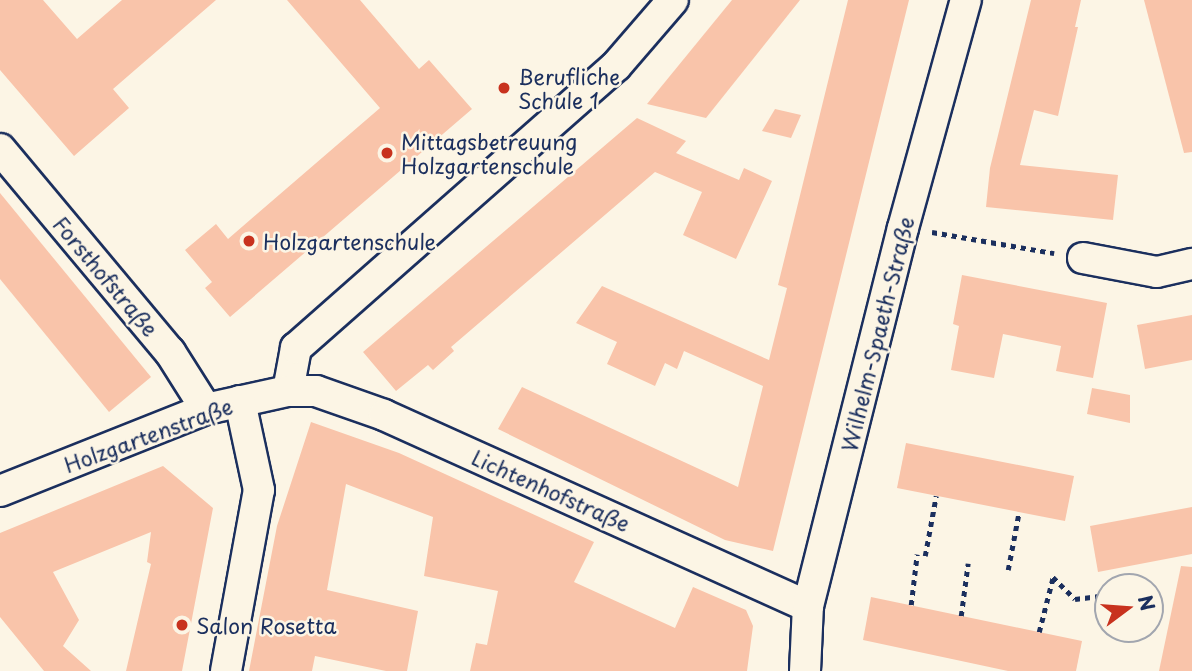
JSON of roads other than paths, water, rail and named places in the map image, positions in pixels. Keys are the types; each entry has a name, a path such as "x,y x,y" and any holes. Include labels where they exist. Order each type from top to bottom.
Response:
{"street":[{"path":"288,391 296,348 617,66 673,0"},
{"name":"Wilhelm-Spaeth-Straße","path":"805,671 808,606 903,228 965,0"},
{"name":"Forsthofstraße","path":"0,149 170,352 206,409"},
{"path":"1083,258 1157,272 1192,264"},
{"name":"Holzgartenstraße","path":"0,491 206,409 288,391"},
{"name":"Lichtenhofstraße","path":"288,391 316,391 384,415 808,606"},
{"path":"226,671 259,491 240,401"}],"place":[{"name":"Berufliche Schule 1","path":"504,88"},
{"name":"Mittagsbetreuung Holzgartenschule","path":"387,153"},
{"name":"Holzgartenschule","path":"249,241"},
{"name":"Salon Rosetta","path":"182,625"}]}
